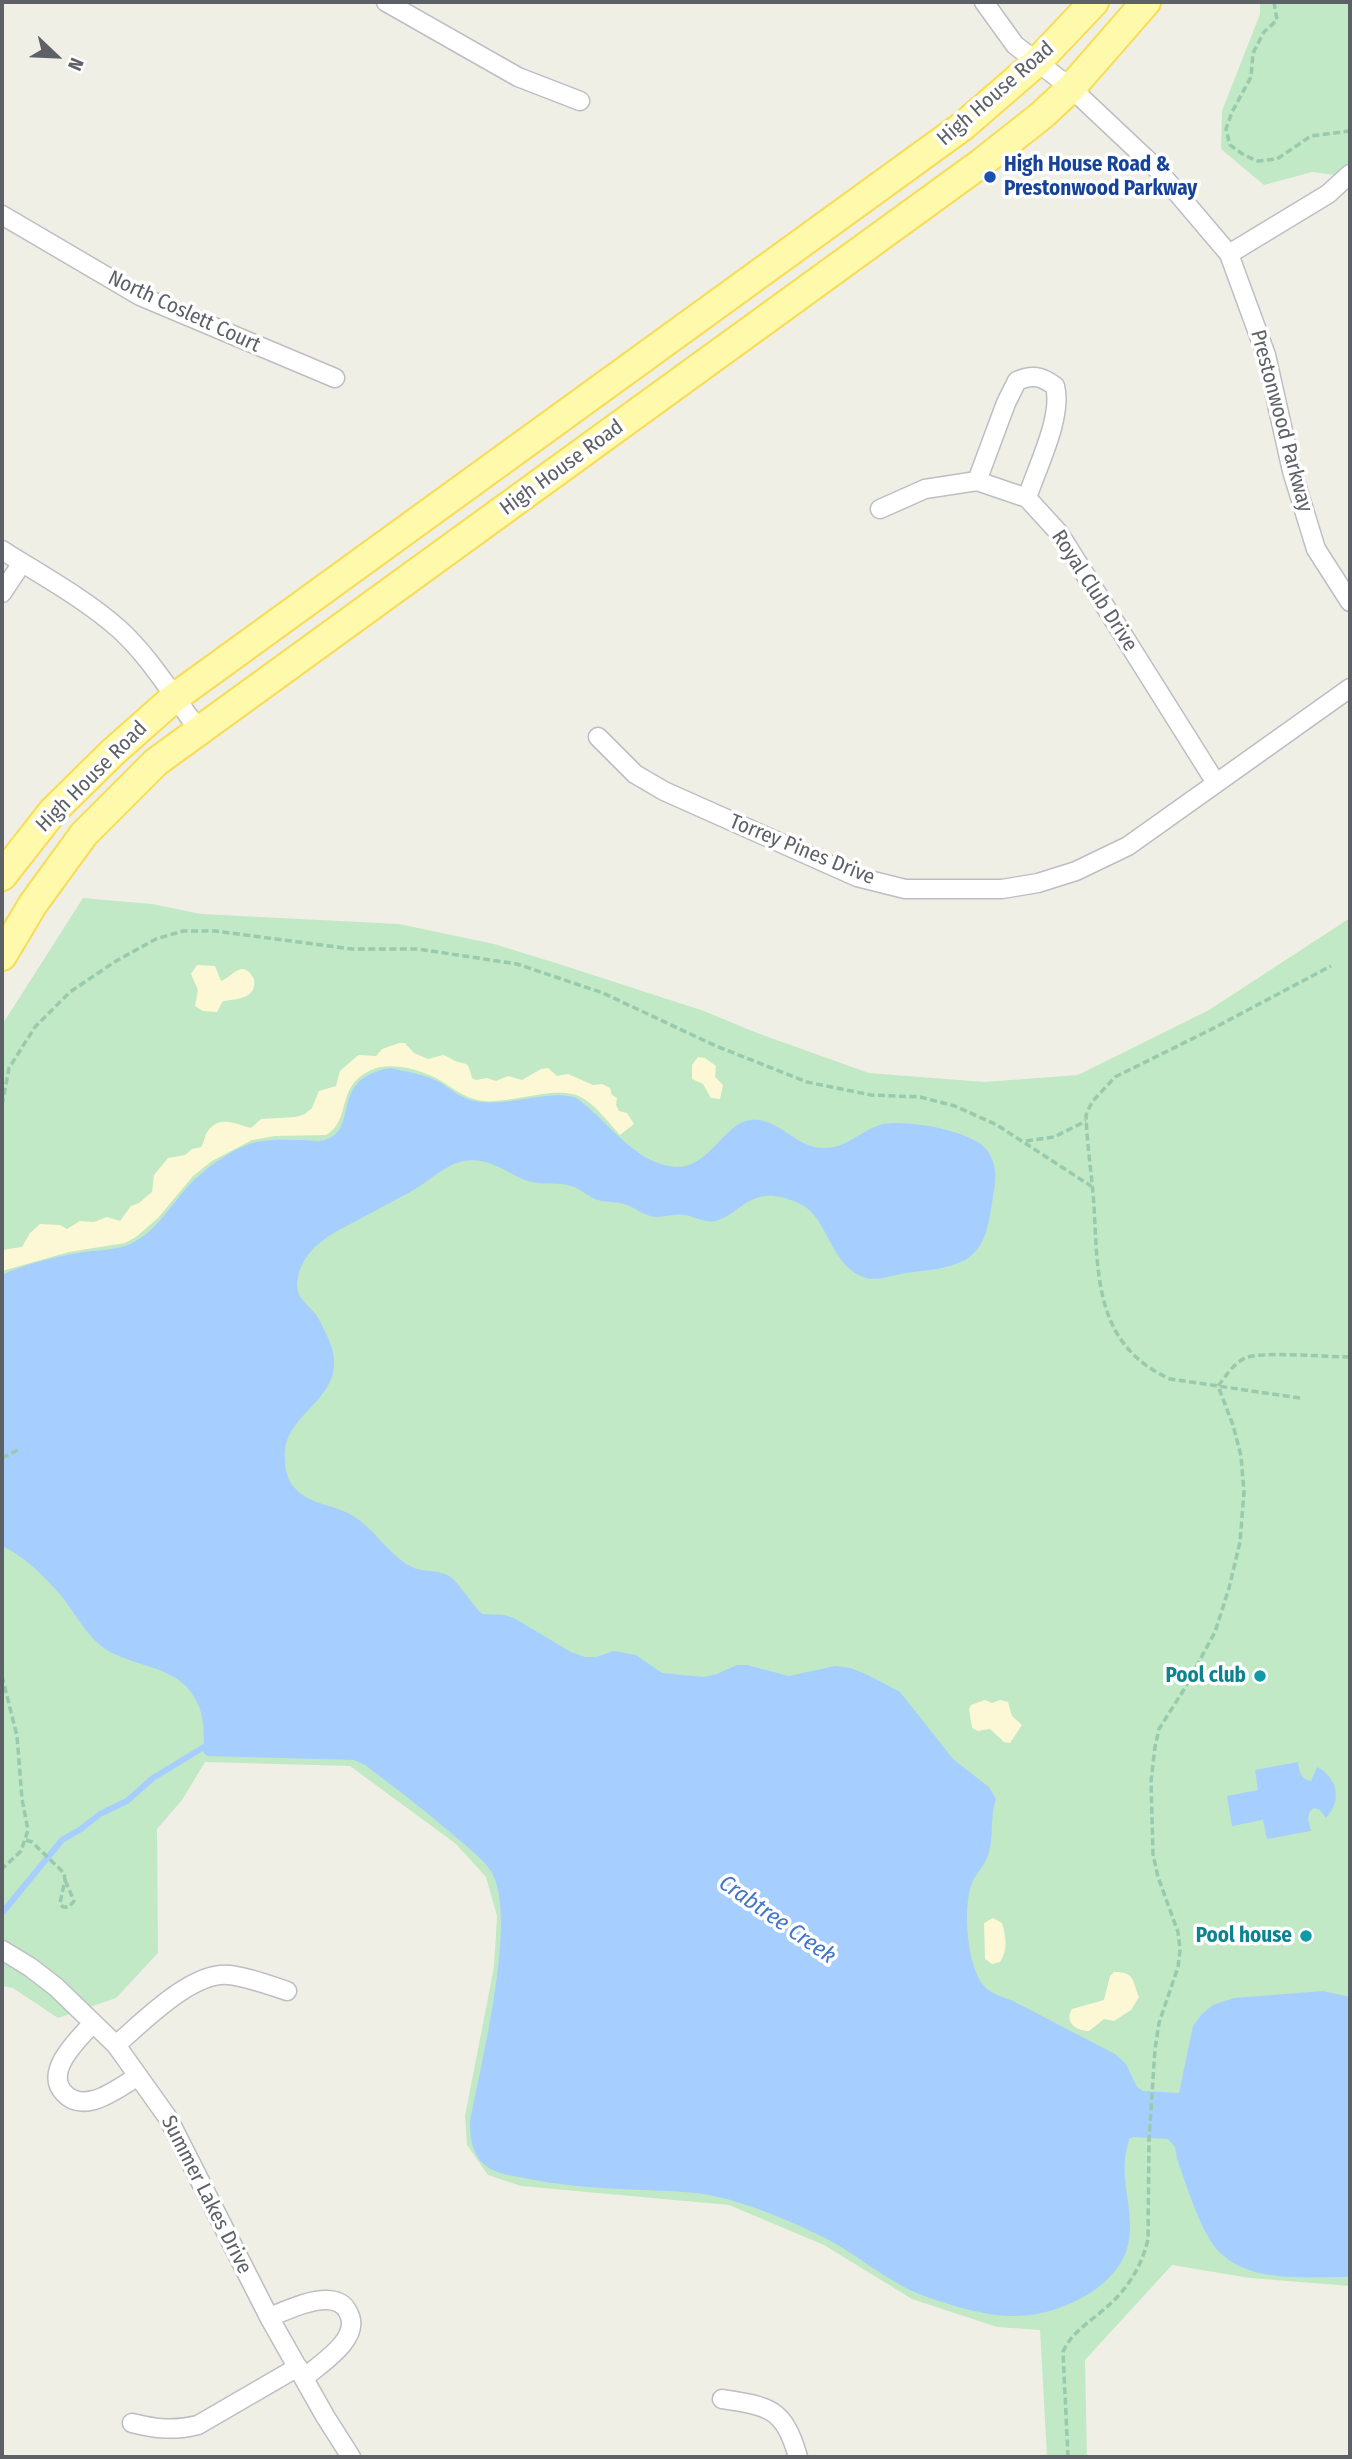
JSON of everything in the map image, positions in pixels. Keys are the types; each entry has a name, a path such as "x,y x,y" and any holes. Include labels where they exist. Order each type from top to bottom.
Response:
{"main road":[{"name":"High House Road","path":"2,876 52,811 174,698 918,160 989,106 1037,62 1094,2"},
{"name":"High House Road","path":"2,956 33,904 84,834 156,762 980,164 1042,115 1071,88 1146,2"}],"street":[{"path":"386,2 518,76 580,101"},
{"name":"Prestonwood Parkway","path":"984,2 1015,46 1071,88 1156,168 1229,254 1266,355 1292,471 1316,550 1350,602"},
{"path":"1229,254 1328,194 1350,174"},
{"name":"North Coslett Court","path":"2,215 140,296 335,378"},
{"path":"977,481 1017,381 1030,375 1045,379 1055,386 1058,398 1053,422 1027,498"},
{"name":"Royal Club Drive","path":"880,509 925,489 977,481 1027,498 1059,533 1216,783"},
{"path":"2,550 72,594 119,630 164,679 174,698 200,731"},
{"path":"2,593 22,563"},
{"name":"Torrey Pines Drive","path":"598,737 635,774 664,791 857,877 905,889 1002,889 1038,883 1076,871 1128,846 1350,688"},
{"name":"Summer Lakes Drive","path":"2,1950 56,1987 116,2045 138,2076 177,2136 269,2317 351,2457"},
{"path":"116,2045 186,1988 208,1977 231,1975 287,1991"},
{"path":"93,2023 61,2064 57,2077 61,2090 69,2098 80,2102 98,2099 138,2076"},
{"path":"132,2423 160,2429 181,2429 198,2425 301,2373 348,2338 352,2325 345,2306 336,2301 324,2300 269,2317"},
{"path":"722,2399 762,2405 780,2417 792,2436 798,2457"}],"path":[{"path":"1274,2 1277,20 1264,32 1253,53 1251,76 1226,129 1230,145 1258,161 1277,159 1311,136 1350,131"},
{"path":"2,1105 9,1068 35,1027 70,992 116,961 156,939 183,931 215,931 352,949 418,949 517,964 603,993 716,1046 807,1082 871,1095 920,1097 955,1106 997,1125 1091,1186"},
{"path":"1300,1398 1170,1379 1135,1358 1122,1342 1107,1312 1097,1272 1086,1115 1092,1102 1115,1077 1331,966"},
{"path":"1024,1141 1054,1137 1086,1121"},
{"path":"1218,1386 1245,1358 1350,1357"},
{"path":"1068,2457 1063,2352 1072,2338 1126,2287 1144,2255 1148,2239 1149,2140 1159,2023 1178,1967 1180,1950 1178,1932 1158,1877 1153,1854 1151,1790 1155,1747 1160,1729 1184,1691 1215,1632 1240,1542 1244,1492 1241,1456 1218,1386"},
{"path":"2,1458 18,1450"},
{"path":"2,1676 17,1736 22,1799 28,1830 21,1851 2,1869"},
{"path":"24,1840 32,1842 64,1874 74,1901 69,1908 60,1903 65,1880"}],"green space":[{"path":"1260,2 1350,2 1350,177 1312,172 1264,185 1221,149 1222,111 1260,14"},
{"path":"83,898 152,904 201,914 399,924 494,944 559,964 704,1011 869,1073 984,1082 1078,1075 1209,1010 1350,918 1350,2286 1250,2278 1172,2265 1085,2360 1087,2457 1047,2457 1040,2330 997,2327 912,2299 824,2245 729,2205 521,2186 488,2175 467,2145 465,2116 494,1967 497,1916 486,1877 456,1844 350,1766 205,1762 182,1800 157,1829 158,1953 116,1998 58,2018 13,1988 2,1986 2,1025"}],"sand":[{"path":"197,965 215,966 221,981 238,970 246,970 254,979 253,990 246,996 223,1001 217,1012 203,1011 195,1006 198,990 191,974"},
{"path":"405,1043 414,1053 428,1059 443,1055 466,1064 472,1078 476,1080 487,1078 496,1081 508,1076 522,1080 548,1068 557,1076 568,1074 593,1085 602,1084 610,1088 612,1095 617,1098 619,1111 627,1113 634,1124 620,1135 594,1107 576,1095 551,1093 485,1101 469,1097 420,1072 394,1066 377,1068 358,1078 347,1095 339,1121 326,1135 275,1136 252,1140 212,1161 193,1176 158,1218 125,1243 69,1252 2,1271 2,1250 22,1247 30,1233 40,1224 60,1225 67,1229 80,1221 94,1222 107,1217 120,1221 131,1206 152,1192 154,1175 168,1158 185,1155 192,1149 201,1147 213,1126 228,1122 251,1128 261,1119 305,1114 312,1108 319,1091 336,1086 340,1071 356,1057 376,1056 382,1049"},
{"path":"698,1057 705,1058 716,1066 715,1077 723,1085 720,1099 711,1098 703,1084 692,1079 692,1065"},
{"path":"985,1700 992,1703 1000,1700 1008,1702 1012,1716 1022,1725 1010,1743 1004,1742 990,1729 978,1731 972,1728 969,1709 971,1705"},
{"path":"993,1918 1002,1923 1006,1943 1000,1962 992,1964 985,1959 984,1923"},
{"path":"1114,1972 1129,1975 1134,1982 1139,1997 1131,2010 1114,2021 1104,2019 1089,2031 1073,2025 1069,2018 1072,2009 1104,2000 1110,1976"}],"water":[{"name":"Crabtree Creek","path":"391,1068 433,1079 475,1101 500,1102 555,1095 576,1098 640,1154 662,1165 675,1167 687,1166 697,1161 732,1129 750,1120 769,1123 815,1147 833,1147 880,1125 904,1123 952,1132 967,1137 986,1149 994,1166 995,1184 988,1224 978,1248 965,1260 950,1266 876,1279 866,1278 846,1266 822,1226 808,1209 784,1198 769,1196 751,1200 715,1221 681,1215 655,1217 623,1204 598,1200 571,1186 531,1182 482,1161 457,1163 328,1237 304,1260 297,1288 326,1334 333,1353 334,1369 321,1396 292,1430 286,1443 287,1474 300,1493 357,1518 410,1566 449,1576 482,1614 514,1618 571,1652 585,1657 596,1657 614,1651 636,1655 662,1673 704,1677 737,1665 789,1676 835,1666 851,1668 900,1692 953,1759 989,1787 996,1799 989,1851 972,1882 967,1909 970,1952 978,1977 984,1986 994,1993 1115,2054 1126,2064 1137,2087 1143,2091 1179,2093 1193,2026 1213,2005 1234,1998 1323,1991 1350,1997 1350,2277 1292,2277 1254,2272 1222,2255 1200,2221 1175,2147 1168,2139 1129,2139 1125,2171 1130,2215 1129,2237 1124,2257 1113,2273 1100,2286 1076,2301 1046,2312 1018,2316 974,2311 917,2293 823,2237 742,2203 687,2192 549,2183 501,2173 489,2168 477,2156 470,2122 495,1994 501,1924 499,1895 489,1868 424,1810 365,1765 354,1760 207,1756 204,1753 204,1728 199,1705 190,1691 171,1675 110,1652 100,1645 43,1576 2,1546 2,1275 52,1258 113,1249 140,1239 156,1225 196,1178 231,1152 261,1141 320,1141 336,1134 342,1126 351,1092 359,1082 371,1074"},
{"path":"1298,1762 1305,1779 1311,1781 1317,1767 1324,1771 1333,1783 1335,1804 1326,1818 1320,1810 1314,1808 1308,1818 1311,1831 1267,1839 1263,1820 1232,1826 1227,1796 1258,1790 1255,1770"}],"waterway":[{"path":"2,1913 62,1840 100,1814 127,1801 153,1778 209,1744"}],"place":[{"name":"High House Road & Prestonwood Parkway","path":"990,177"},
{"name":"Pool club","path":"1260,1676"},
{"name":"Pool house","path":"1306,1936"}]}
